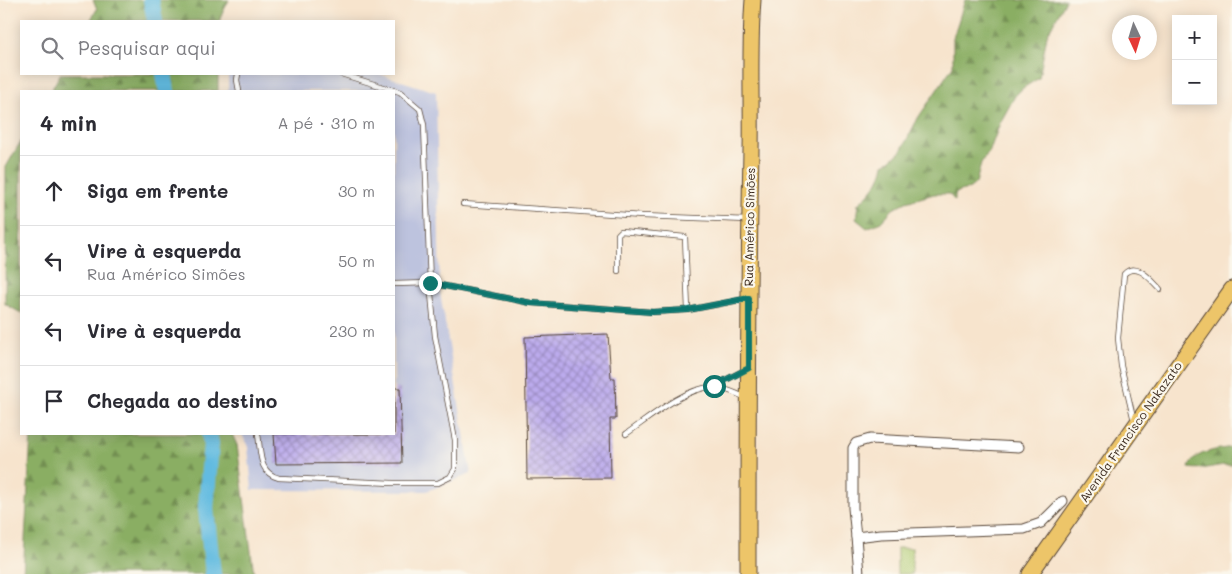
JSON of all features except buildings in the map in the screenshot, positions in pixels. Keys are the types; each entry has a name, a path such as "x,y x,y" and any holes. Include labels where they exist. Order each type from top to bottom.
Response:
{"main road":[{"name":"Rua Américo Simões","path":"748,574 750,30 752,0"},
{"name":"Avenida Francisco Nakazato","path":"1030,574 1232,289"}],"street":[{"path":"858,574 853,508 853,448 856,443 870,439 1019,447"},
{"path":"856,537 881,534 1024,529 1041,523 1063,501"}],"lane":[{"path":"238,75 239,90"},
{"path":"344,75 393,90"},
{"path":"258,435 262,465 271,476 279,478 438,483 450,477 455,469 455,440 435,336 430,283 424,125 420,109 400,92 395,90"},
{"path":"464,204 642,216 749,220"},
{"path":"618,271 618,234 621,230 685,237 688,310"},
{"path":"1135,425 1121,366 1118,338 1124,274 1128,270 1135,269 1146,275 1160,289"},
{"path":"395,284 430,283 531,303 652,312 688,310 749,298"},
{"path":"626,434 671,402 685,395 714,386 749,368"},
{"path":"714,386 749,399"}],"shaded area":[{"path":"228,75 382,75 436,92 440,293 471,474 427,491 252,490 248,447 242,435 395,435 395,90 228,90"}],"green space":[{"path":"93,0 229,0 220,20 91,20 97,9"},
{"path":"965,0 1066,0 1047,35 1039,78 1023,88 1015,96 1000,123 990,150 981,163 976,183 970,188 958,192 955,195 955,201 949,194 934,194 906,202 893,209 881,222 867,228 856,219 858,204 875,186 881,176 884,164 901,151 918,118 953,66 953,38"},
{"path":"59,75 218,75 218,90 52,90"},
{"path":"20,143 20,312 5,304 6,167"},
{"path":"31,435 232,435 237,445 254,574 23,574"},
{"path":"1232,447 1232,465 1200,469 1189,468 1195,458 1206,452"},
{"path":"897,548 912,548 912,574 897,574"}],"waterway":[{"path":"151,0 155,20"},
{"path":"164,75 167,90"},
{"path":"209,435 211,443 206,509 213,574"}],"route":[{"path":"430,283 531,303 652,312 688,310 749,298 749,368 714,386"}]}
